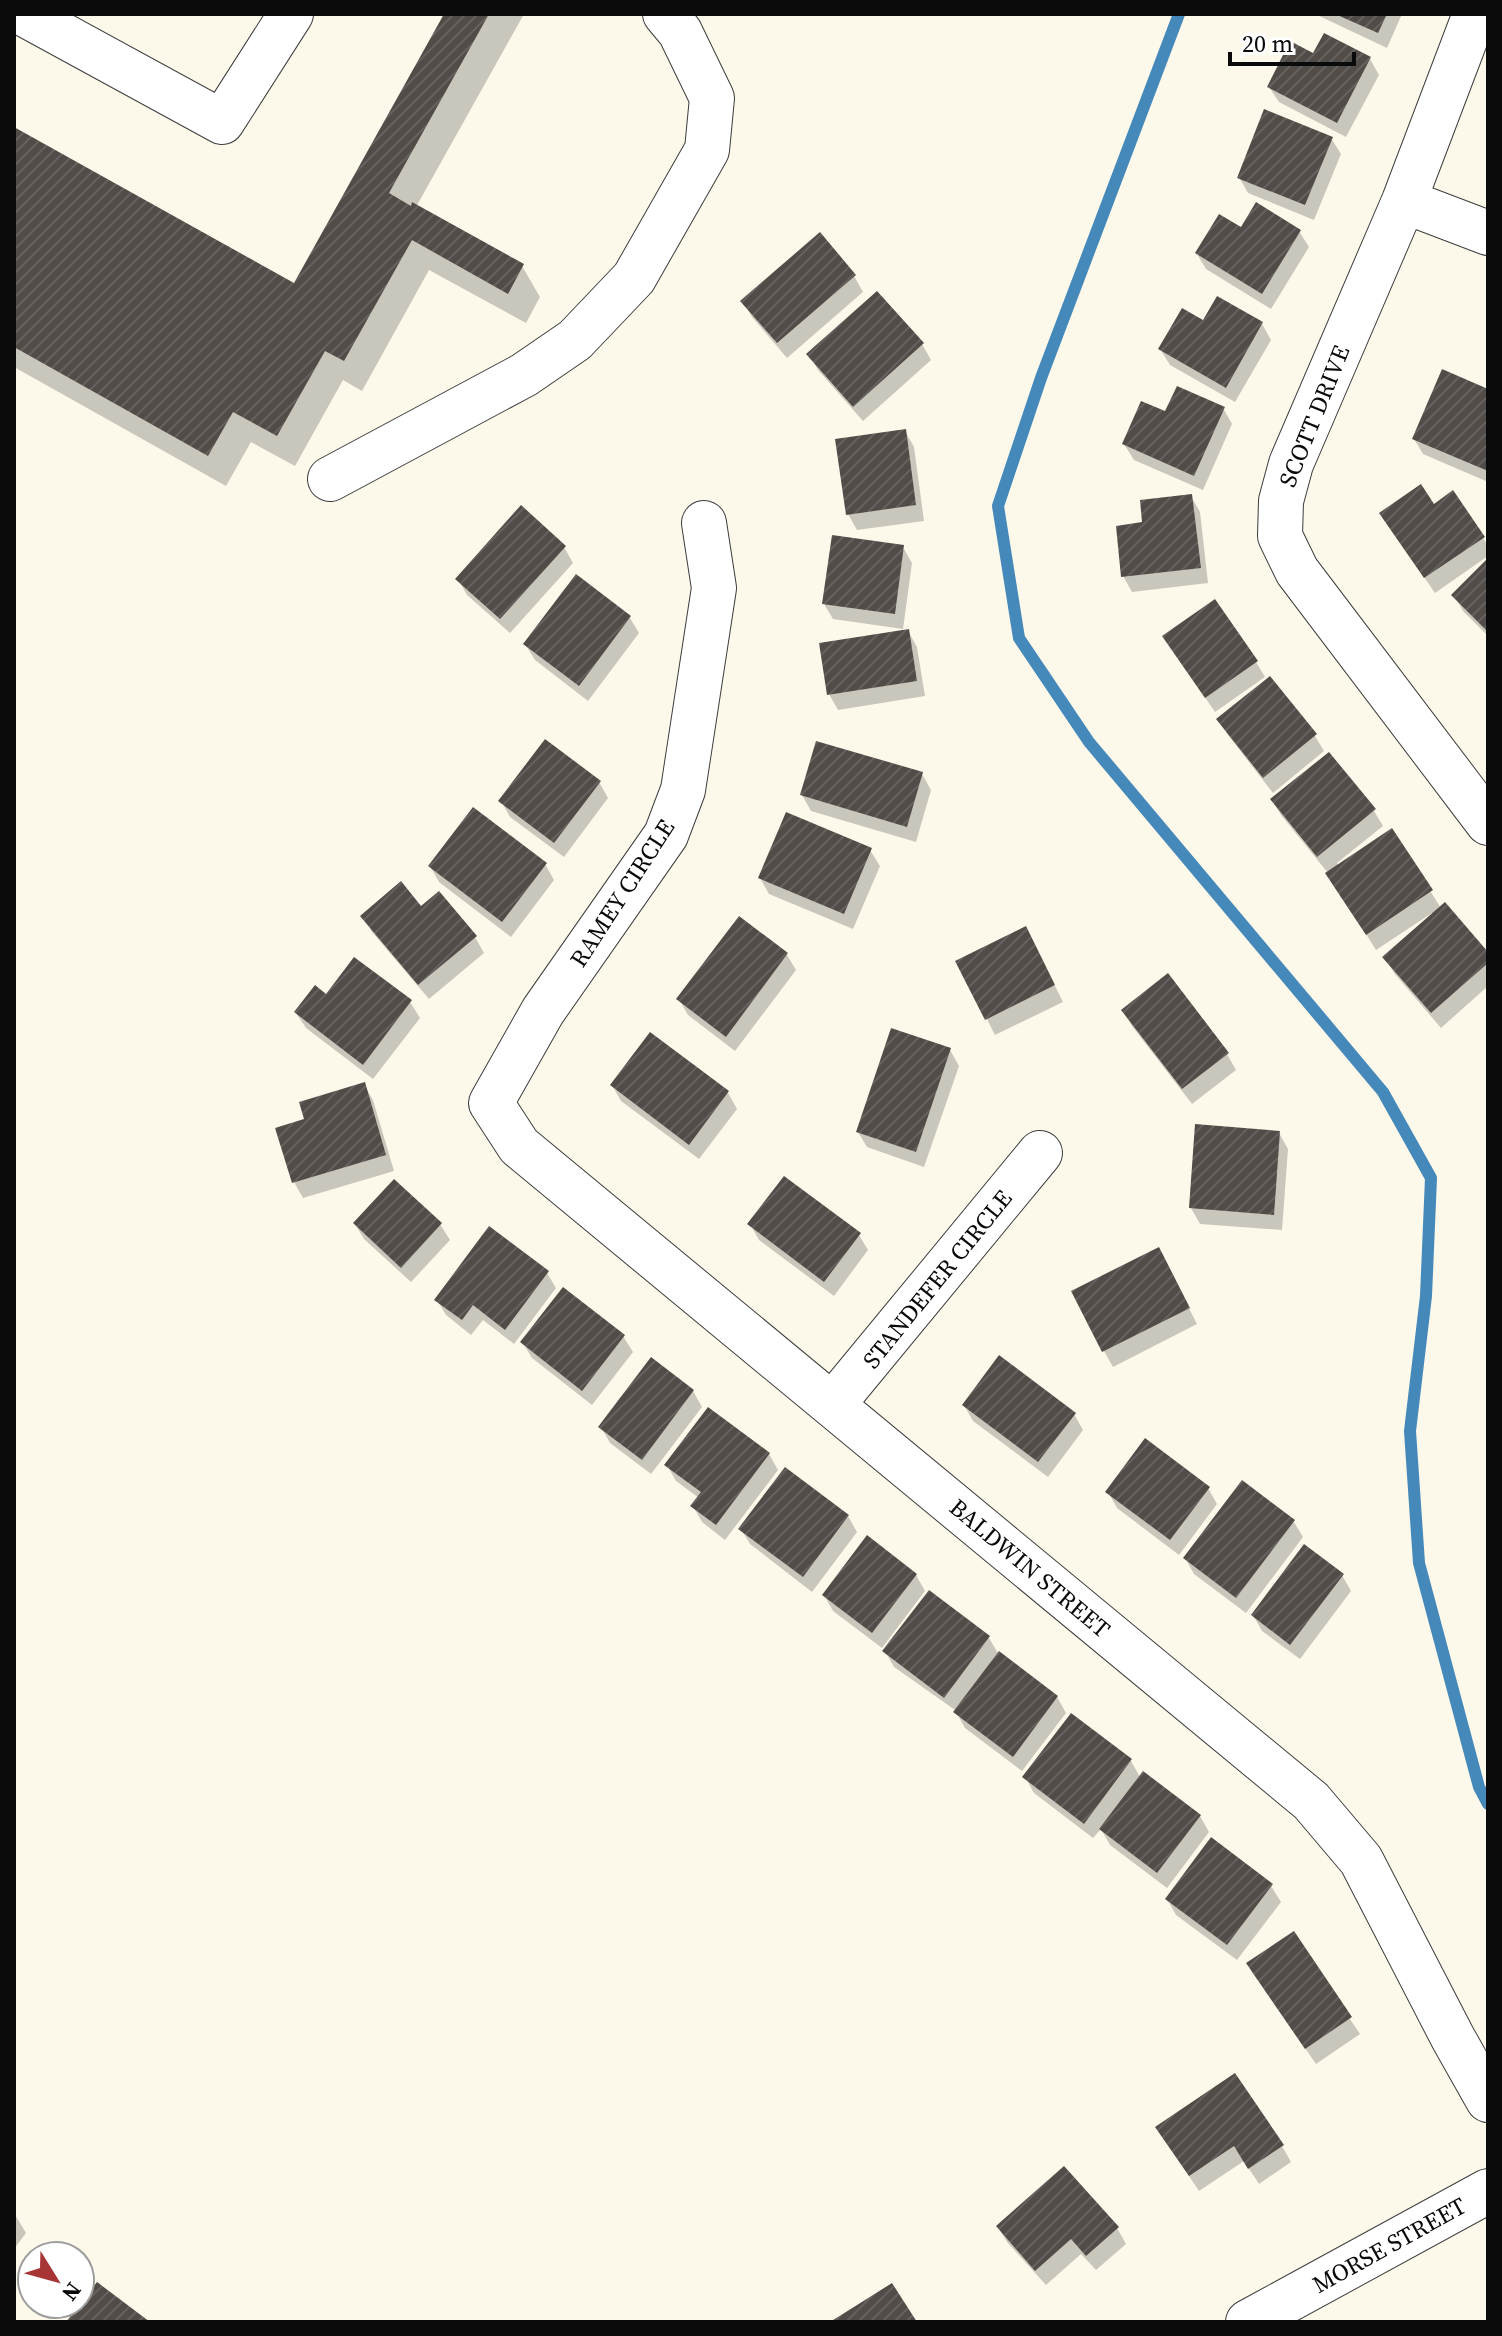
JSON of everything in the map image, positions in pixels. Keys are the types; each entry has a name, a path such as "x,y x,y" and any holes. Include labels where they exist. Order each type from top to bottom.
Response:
{"street":[{"path":"24,14 222,122 291,14"},
{"path":"330,479 524,375 575,340 634,278 707,150 712,98 680,32 665,14"},
{"name":"SCOTT DRIVE","path":"1475,14 1404,201 1291,464 1281,501 1280,536 1297,571 1488,823"},
{"path":"1404,201 1488,233"},
{"name":"RAMEY CIRCLE","path":"491,1103 543,1011 666,835 683,790 714,588 704,523"},
{"name":"BALDWIN STREET","path":"491,1103 519,1146 1311,1801 1361,1860 1488,2100"},
{"name":"STANDEFER CIRCLE","path":"833,1404 1040,1153"},
{"name":"MORSE STREET","path":"1248,2322 1488,2191"}],"building":[{"path":"444,14 489,14 389,193 411,206 412,202 524,264 508,294 412,240 344,361 325,351 277,436 233,412 208,456 14,347 14,127 294,283"},
{"path":"1335,14 1387,14 1378,33"},
{"path":"1324,33 1371,57 1337,123 1267,87 1290,41 1313,53"},
{"path":"1264,109 1333,137 1305,205 1237,178"},
{"path":"1256,202 1301,230 1262,294 1195,253 1219,214 1241,227"},
{"path":"820,232 856,275 777,343 740,301"},
{"path":"877,291 924,343 853,407 806,354"},
{"path":"1217,296 1263,322 1226,388 1158,349 1182,308 1203,320"},
{"path":"1442,369 1488,389 1488,471 1412,439"},
{"path":"1177,386 1225,407 1194,476 1122,444 1141,401 1165,411"},
{"path":"906,429 916,505 846,515 835,439"},
{"path":"1421,484 1434,504 1453,490 1485,537 1424,578 1379,513"},
{"path":"1192,494 1201,568 1121,577 1116,526 1142,522 1140,500"},
{"path":"521,505 566,546 500,619 455,579"},
{"path":"832,535 904,545 895,614 822,604"},
{"path":"1488,558 1488,632 1451,595"},
{"path":"576,574 631,616 579,686 523,644"},
{"path":"1215,599 1258,661 1205,698 1162,636"},
{"path":"909,629 917,681 827,695 819,643"},
{"path":"1270,676 1317,734 1263,778 1216,719"},
{"path":"545,739 601,781 554,843 498,801"},
{"path":"816,741 923,772 907,827 800,795"},
{"path":"1329,752 1376,809 1317,857 1270,799"},
{"path":"473,807 547,863 502,922 428,866"},
{"path":"786,812 872,848 844,914 758,878"},
{"path":"1392,828 1433,890 1366,935 1325,873"},
{"path":"401,881 421,906 439,891 477,936 418,985 360,916"},
{"path":"1445,902 1488,952 1488,963 1431,1013 1382,957"},
{"path":"739,916 788,953 726,1037 676,999"},
{"path":"1026,926 1055,985 985,1020 955,961"},
{"path":"354,957 412,1000 363,1065 294,1012 315,985 326,994"},
{"path":"1168,973 1229,1053 1182,1089 1121,1010"},
{"path":"891,1028 951,1048 916,1152 856,1132"},
{"path":"650,1032 729,1091 689,1145 610,1085"},
{"path":"365,1082 386,1155 292,1183 275,1128 304,1119 299,1102"},
{"path":"1195,1124 1280,1131 1274,1215 1189,1208"},
{"path":"784,1176 861,1233 824,1282 747,1224"},
{"path":"394,1179 442,1223 401,1268 353,1223"},
{"path":"489,1226 549,1271 505,1330 473,1305 462,1320 434,1300"},
{"path":"1159,1247 1190,1308 1102,1352 1071,1291"},
{"path":"563,1287 625,1335 582,1391 520,1342"},
{"path":"999,1355 1076,1413 1038,1462 962,1405"},
{"path":"651,1357 694,1390 642,1460 598,1427"},
{"path":"708,1407 770,1453 716,1525 690,1506 701,1492 664,1465"},
{"path":"1145,1438 1210,1487 1170,1540 1105,1492"},
{"path":"785,1467 849,1515 803,1577 738,1529"},
{"path":"1242,1480 1295,1520 1236,1598 1183,1558"},
{"path":"867,1535 917,1574 872,1633 822,1595"},
{"path":"1304,1544 1344,1574 1290,1645 1251,1615"},
{"path":"929,1590 990,1636 944,1698 882,1651"},
{"path":"999,1651 1058,1696 1013,1757 953,1712"},
{"path":"1071,1713 1132,1759 1084,1824 1022,1777"},
{"path":"1143,1771 1201,1815 1157,1873 1099,1829"},
{"path":"1211,1837 1273,1884 1227,1945 1165,1899"},
{"path":"1294,1931 1352,2017 1305,2049 1246,1963"},
{"path":"1235,2073 1284,2145 1248,2169 1234,2146 1189,2176 1155,2127"},
{"path":"1064,2166 1119,2227 1086,2256 1071,2239 1035,2271 996,2226"},
{"path":"96,2283 150,2322 66,2322 96,2320"},
{"path":"892,2283 917,2322 830,2322"}],"waterway":[{"path":"1179,14 1041,378 998,506 1019,638 1089,742 1383,1092 1431,1178 1426,1296 1410,1431 1419,1563 1479,1787 1488,1804"}]}
